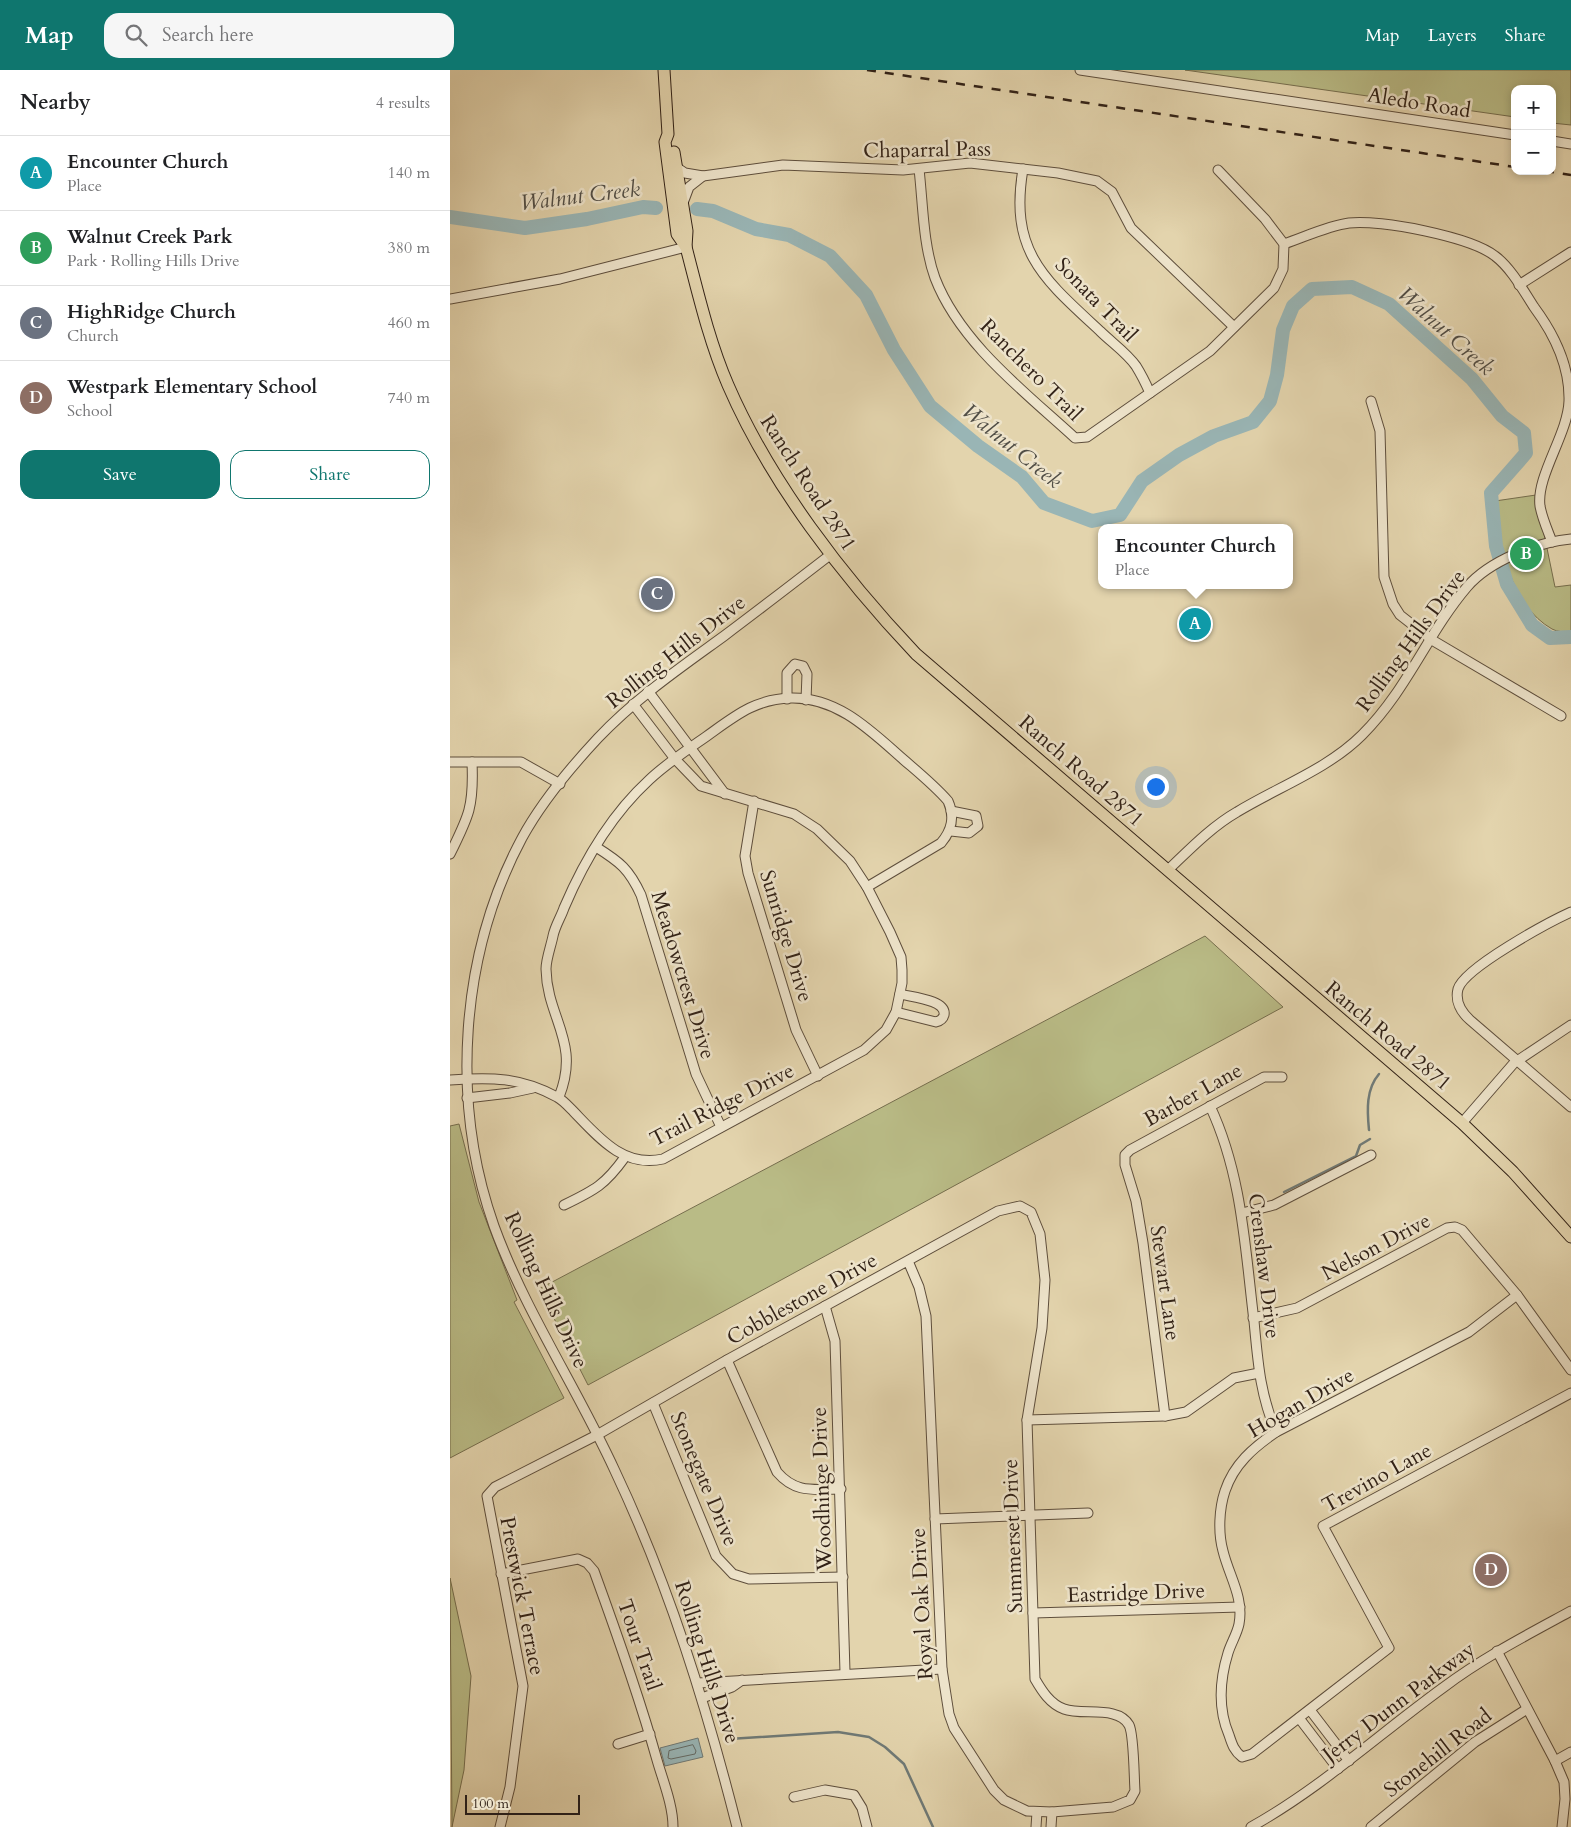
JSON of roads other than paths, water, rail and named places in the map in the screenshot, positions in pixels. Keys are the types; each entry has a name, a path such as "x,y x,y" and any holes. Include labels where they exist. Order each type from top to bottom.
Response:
{"main road":[{"name":"Ranch Road 2871","path":"664,70 668,134 666,142 674,218 676,234 686,247"},
{"name":"Ranch Road 2871","path":"668,134 672,140 688,231 686,247 704,316 728,385 757,442 830,555 879,615 916,654 1462,1124 1513,1172 1571,1237"}],"street":[{"name":"Aledo Road","path":"1080,70 1511,135"},
{"path":"1556,142 1571,144"},
{"name":"Chaparral Pass","path":"676,167 685,174 704,176 783,166 903,170 970,163 1097,181 1112,192 1131,228 1234,327"},
{"name":"Ranchero Trail","path":"919,169 927,237 935,277 951,312 970,337 994,362 1075,438 1087,437 1210,351 1274,288 1283,269 1284,244"},
{"name":"Sonata Trail","path":"1023,169 1019,193 1020,224 1030,254 1048,281 1135,365 1150,393"},
{"path":"1218,170 1265,219 1284,244 1349,223 1363,223 1448,235 1476,244 1496,256 1546,323 1563,358 1567,376 1569,401 1565,423 1541,490 1540,506 1552,542"},
{"path":"683,204 689,187 704,176"},
{"path":"450,299 560,279 686,247"},
{"path":"1519,285 1571,252"},
{"path":"1371,401 1380,431 1384,578 1388,593 1400,615 1432,640 1561,716"},
{"name":"Rolling Hills Drive","path":"1168,870 1209,831 1236,812 1335,756 1360,736 1400,691 1468,586 1478,577 1520,552 1571,538"},
{"name":"Rolling Hills Drive","path":"737,1827 698,1683 663,1580 597,1435 517,1281 493,1224 473,1148 466,1079 472,1002 490,920 505,877 524,836 560,784 597,740 648,691 830,555"},
{"path":"787,699 787,672 796,664 803,666 807,674 806,700"},
{"path":"648,691 726,794"},
{"path":"559,1097 565,1082 568,1059 560,1022 551,1000 546,968 554,933 576,879 624,805 650,779 675,759 748,707 787,699 820,702 835,708 861,723 942,795 951,811 951,831 942,843 867,887"},
{"name":"Trail Ridge Drive","path":"450,1080 517,1080 559,1097 600,1139 626,1157 645,1161 663,1159 864,1050 886,1030 896,1012 902,983 901,957 867,887 850,861 817,829 794,814 701,786 675,759 633,704"},
{"path":"450,762 521,762 560,784"},
{"path":"450,854 470,814 473,792 472,762"},
{"name":"Sunridge Drive","path":"754,801 745,856 748,873 796,1030 818,1076"},
{"path":"951,811 976,816 978,826 969,833 951,831"},
{"name":"Meadowcrest Drive","path":"596,847 623,864 632,876 641,895 696,1074 721,1127"},
{"path":"1571,912 1492,957 1466,976 1458,990 1458,1001 1463,1013 1571,1107"},
{"path":"896,1012 936,1022 942,1019 944,1013 943,1006 937,1003 900,994"},
{"path":"1462,1124 1498,1079 1518,1060 1571,1025"},
{"name":"Barber Lane","path":"1125,1155 1130,1150 1264,1077 1282,1077"},
{"path":"467,1098 533,1088"},
{"name":"Crenshaw Drive","path":"1210,1106 1221,1129 1230,1158 1242,1214 1259,1373 1264,1403 1276,1432"},
{"name":"Stewart Lane","path":"1125,1155 1125,1165 1136,1201 1143,1243 1165,1416"},
{"path":"1242,1214 1274,1205 1371,1155"},
{"path":"564,1205 598,1188 613,1175 626,1157"},
{"name":"Cobblestone Drive","path":"597,1435 727,1360 998,1211 1020,1206 1027,1208"},
{"name":"Summerset Drive","path":"1027,1208 1034,1218 1040,1234 1045,1280 1042,1328 1027,1420 1034,1679 1046,1697 1063,1709 1081,1713 1112,1714 1122,1717 1130,1726 1135,1791 1130,1800"},
{"name":"Nelson Drive","path":"1253,1318 1297,1308 1447,1228 1455,1227 1462,1230 1517,1295 1551,1339 1571,1370"},
{"name":"Royal Oak Drive","path":"908,1261 919,1287 926,1316 942,1668 949,1714 967,1751 994,1790 1004,1800 1027,1810 1037,1812 1113,1807 1130,1800"},
{"name":"Hogan Drive","path":"1242,1757 1236,1752 1226,1729 1222,1709 1222,1680 1239,1624 1240,1607 1236,1584 1222,1551 1220,1521 1224,1492 1237,1466 1255,1447 1276,1432 1469,1332 1517,1295"},
{"name":"Woodhinge Drive","path":"825,1306 835,1341 841,1489 845,1672"},
{"path":"727,1360 781,1477 798,1488 841,1489"},
{"path":"1027,1420 1165,1416 1186,1412 1234,1378 1259,1373"},
{"name":"Trevino Lane","path":"1242,1757 1252,1754 1389,1648 1323,1526 1571,1393"},
{"name":"Stonegate Drive","path":"653,1403 716,1556 733,1574 760,1581 843,1577"},
{"name":"Prestwick Terrace","path":"500,1827 510,1787 523,1686 487,1496 495,1487 597,1435"},
{"path":"935,1519 1088,1513"},
{"name":"Tour Trail","path":"502,1574 578,1558 587,1563 594,1571 626,1659 650,1734 669,1804 673,1827"},
{"name":"Eastridge Drive","path":"1033,1613 1240,1607"},
{"name":"Jerry Dunn Parkway","path":"1251,1827 1288,1806 1444,1686 1497,1651 1571,1611"},
{"path":"1497,1651 1555,1761 1564,1782 1565,1799 1562,1827"},
{"path":"698,1683 845,1672 942,1668"},
{"path":"702,1698 732,1687 742,1680"},
{"name":"Stonehill Road","path":"1371,1827 1474,1742 1527,1709"},
{"path":"1310,1710 1348,1761"},
{"path":"1299,1718 1338,1769"},
{"path":"618,1744 650,1734"},
{"path":"1555,1761 1571,1752"},
{"path":"794,1797 825,1790 854,1795 862,1808 867,1827"},
{"path":"1036,1827 1037,1812"},
{"path":"1051,1827 1052,1812"}],"water":[{"path":"698,1738 703,1757 665,1766 660,1748"}],"waterway":[{"name":"Walnut Creek","path":"450,217 525,228 587,219 643,207 656,208"},
{"name":"Walnut Creek","path":"697,209 713,211 756,229 789,235 830,256 866,295 894,350 930,406 978,446 1022,477 1044,503 1092,521 1120,515 1142,481 1179,455 1214,436 1253,422 1270,401 1277,375 1283,330 1293,306 1312,289 1352,287 1389,304 1472,379 1502,416 1524,433 1526,453 1491,493 1496,546 1507,584 1532,625 1550,638 1571,637"},
{"path":"1369,1130 1368,1107 1370,1093 1379,1074"},
{"path":"1284,1192 1356,1156 1360,1145 1370,1139"},
{"path":"729,1739 838,1732 869,1737 885,1747 904,1764 933,1827"}],"railway":[{"path":"867,70 1511,166"},
{"path":"1556,173 1571,175"}],"place":[{"name":"Walnut Creek Park","path":"1526,554"},
{"name":"HighRidge Church","path":"657,594"},
{"name":"Encounter Church","path":"1195,624"},
{"name":"Westpark Elementary School","path":"1491,1570"}]}
